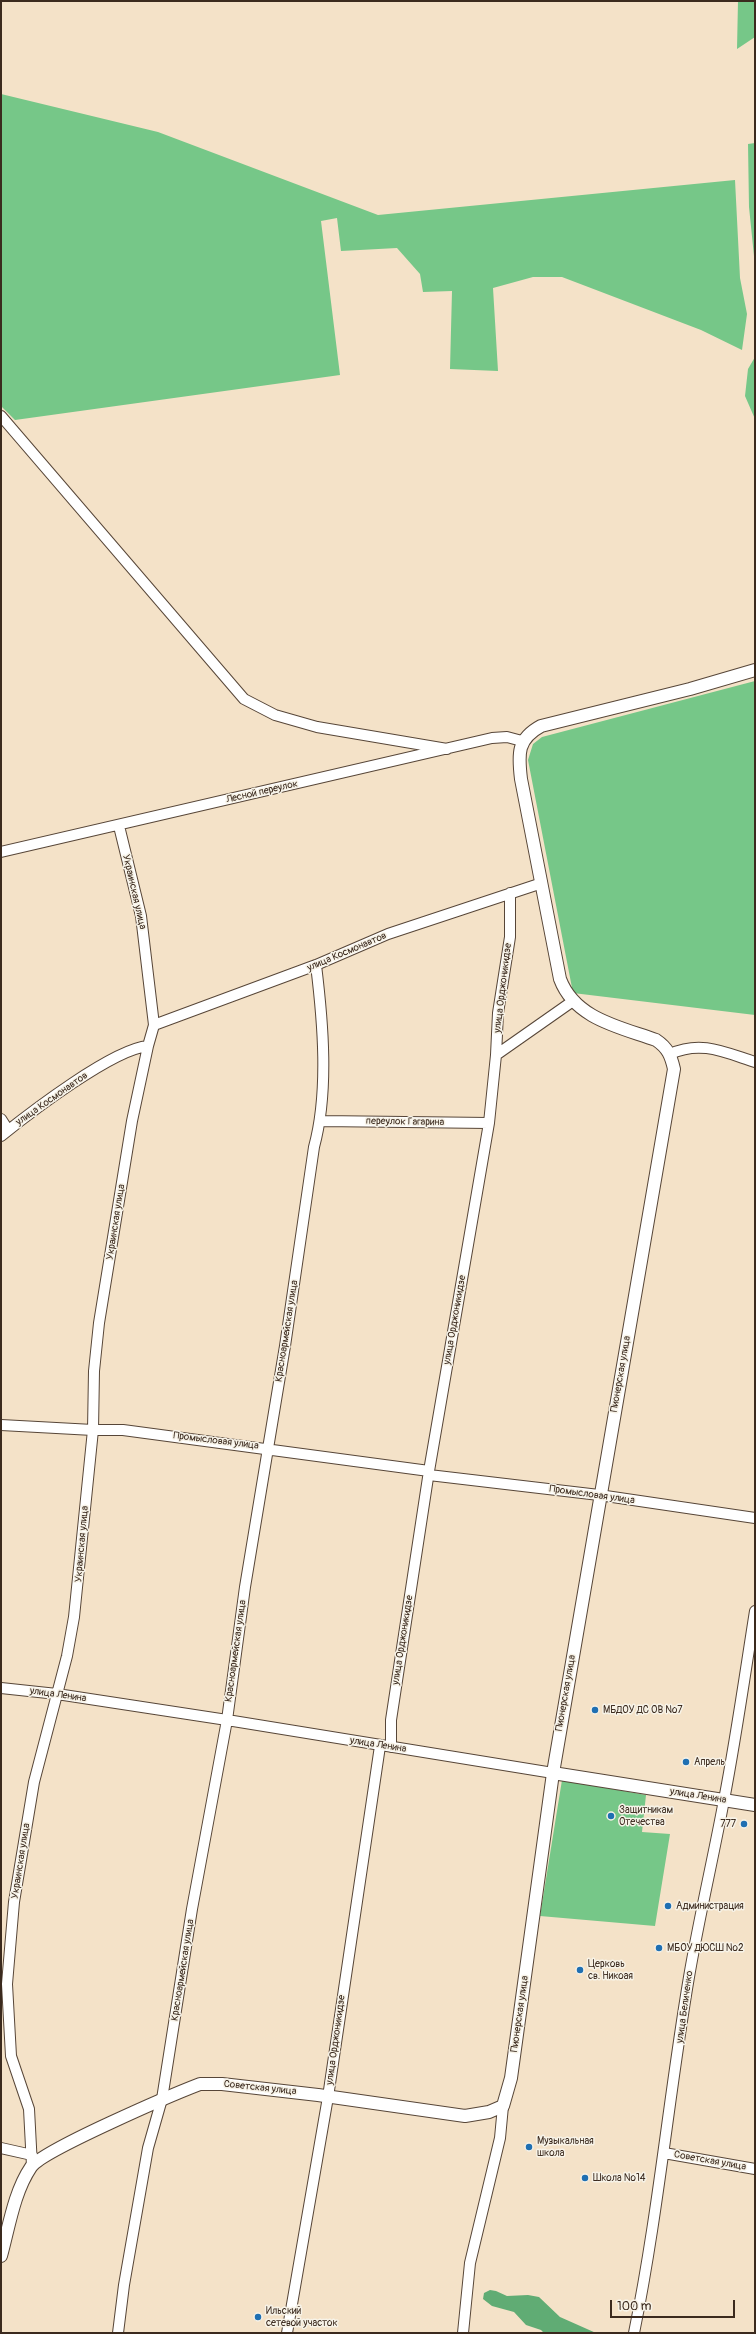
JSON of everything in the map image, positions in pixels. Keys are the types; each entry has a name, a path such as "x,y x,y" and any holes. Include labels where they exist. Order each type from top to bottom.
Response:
{"street":[{"path":"1,416 244,699 275,715 317,727 447,749"},
{"path":"755,670 690,689 541,726 530,732 522,741 519,763 560,979 565,992 573,1001 590,1015 656,1040 666,1047 670,1054 684,1048 707,1048 755,1062"},
{"name":"Лесной переулок","path":"1,852 492,738 507,737 522,741"},
{"name":"Украинская улица","path":"1,2256 15,2208 32,2160 29,2109 11,2056 7,1984 14,1902 22,1844 34,1782 67,1656 74,1617 93,1430 94,1370 99,1323 132,1121 154,1025 141,916 118,826"},
{"name":"улица Космонавтов","path":"154,1025 316,966 388,934 542,883"},
{"name":"улица Орджоникидзе","path":"391,1747 391,1720 429,1473 489,1123 496,1055 498,1013 510,937 510,893"},
{"name":"Красноармейская улица","path":"118,2333 124,2285 148,2148 162,2100 192,1909 226,1720 267,1447 285,1346 314,1147 321,1121 323,1015 316,966"},
{"path":"496,1055 573,1001"},
{"name":"улица Космонавтов","path":"5,1133 68,1087 108,1062 139,1046 148,1046"},
{"name":"Пионерская улица","path":"463,2333 470,2263 500,2138 503,2106 511,2078 553,1773 599,1495 674,1069 670,1054"},
{"path":"1,1119 5,1133"},
{"name":"переулок Гагарина","path":"321,1121 489,1123"},
{"name":"Промысловая улица","path":"1,1425 93,1430 123,1430 267,1447 429,1473 599,1495 755,1518"},
{"name":"улица Беличенко","path":"634,2333 647,2268 689,1977 724,1800 755,1612"},
{"name":"улица Ленина","path":"1,1688 57,1694 226,1720 380,1746 755,1805"},
{"name":"улица Орджоникидзе","path":"287,2333 328,2097 380,1746"},
{"name":"Советская улица","path":"32,2160 200,2084 222,2084 465,2116 489,2112 503,2106"},
{"path":"1,2148 32,2160"},
{"name":"Советская улица","path":"664,2153 755,2169"}],"green space":[{"path":"738,1 755,1 755,37 737,49"},
{"path":"1,94 158,132 378,215 735,180 740,278 747,314 742,350 701,330 562,277 533,277 493,288 498,371 450,369 452,291 423,292 420,274 397,248 341,251 337,218 321,221 340,375 15,420 1,406"},
{"path":"755,143 755,266 749,207 748,144"},
{"path":"755,357 755,419 745,396 748,369"},
{"path":"755,681 755,1015 573,993 528,760 533,744 542,737"},
{"path":"562,1780 646,1795 642,1832 670,1834 655,1926 540,1916"},
{"path":"490,2290 507,2296 528,2295 539,2297 560,2317 596,2333 544,2333 541,2330 526,2325 514,2312 492,2306 483,2299 484,2293"}],"place":[{"name":"МБДОУ ДС ОВ №7","path":"595,1710"},
{"name":"Апрель","path":"686,1762"},
{"name":"Защитникам Отечества","path":"611,1816"},
{"name":"777","path":"744,1824"},
{"name":"Администрация","path":"668,1906"},
{"name":"МБОУ ДЮСШ №2","path":"659,1948"},
{"name":"Церковь св. Никоая","path":"580,1970"},
{"name":"Музыкальная школа","path":"529,2147"},
{"name":"Школа №14","path":"585,2178"},
{"name":"Ильский сетевой участок","path":"258,2317"}]}
